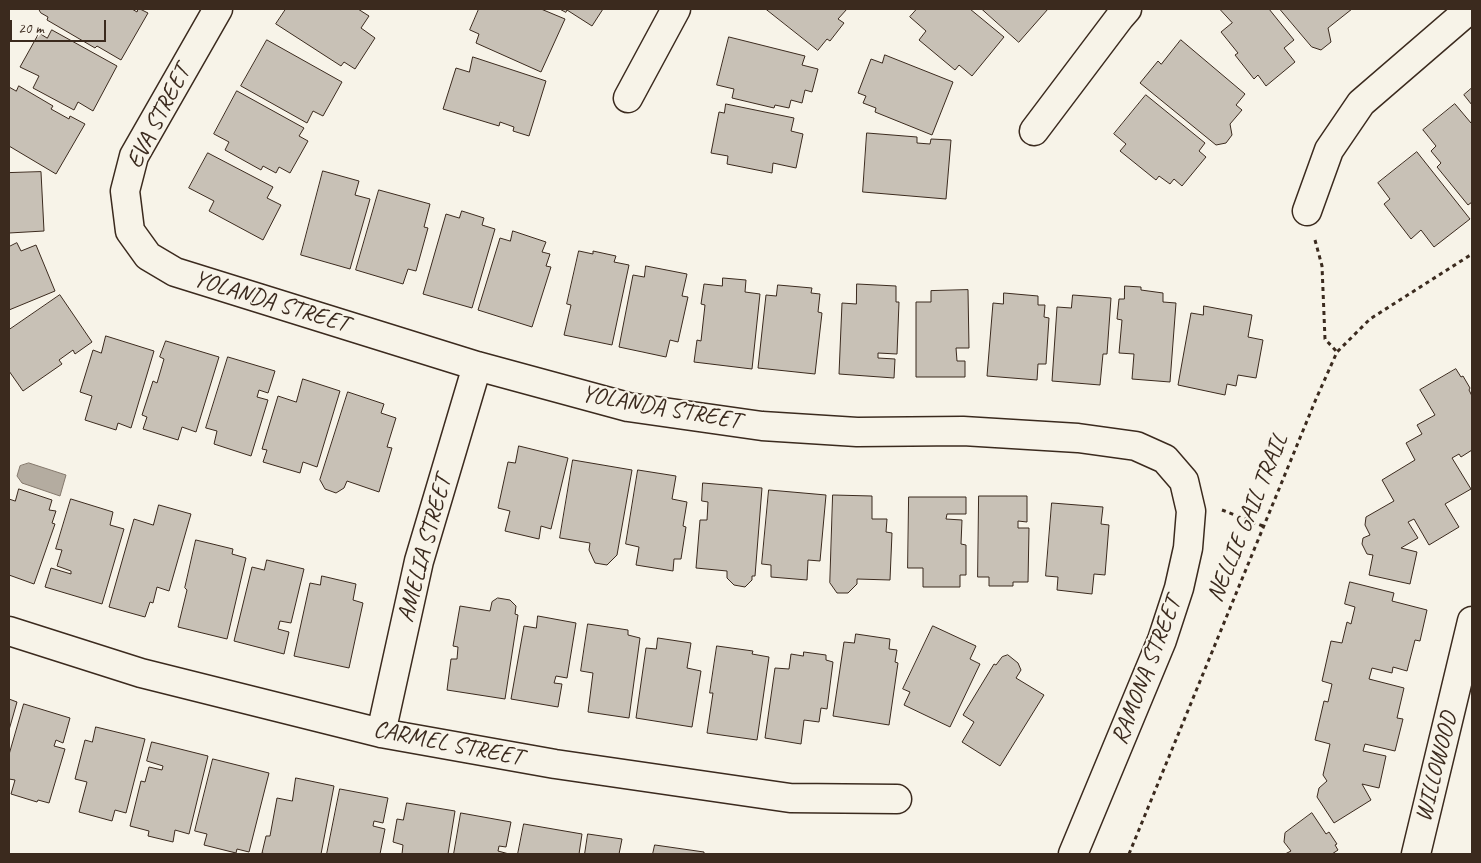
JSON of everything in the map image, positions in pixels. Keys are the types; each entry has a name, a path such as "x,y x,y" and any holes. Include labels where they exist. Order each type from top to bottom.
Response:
{"street":[{"name":"EVA STREET","path":"130,231 125,191 134,156 218,9"},
{"path":"628,98 676,9"},
{"path":"1034,131 1127,9"},
{"path":"1307,211 1329,150 1361,103 1459,12"},
{"name":"YOLANDA STREET","path":"130,231 148,256 175,272 477,366 628,406 762,426 857,432 972,432 1078,438 1136,446 1165,459 1186,489"},
{"name":"AMELIA STREET","path":"381,733 419,561 477,366"},
{"name":"RAMONA STREET","path":"1073,854 1162,640 1174,605 1188,548 1191,511 1186,489"},
{"name":"WILLOWOOD","path":"1416,854 1472,622"},
{"name":"CARMEL STREET","path":"9,631 141,673 381,733 555,764 790,798 897,799"}],"path":[{"path":"1307,211 1322,266 1325,339 1337,352"},
{"name":"NELLIE GAIL TRAIL","path":"1129,854 1337,352 1370,319 1472,254"},
{"path":"1186,489 1264,526"}],"shaded area":[{"path":"29,463 66,475 60,496 22,483 17,476 20,466"}],"building":[{"path":"39,9 132,9 137,12 140,9 148,13 121,60 97,46 95,48 47,20 48,17 41,13"},
{"path":"286,9 358,9 369,16 361,28 375,38 355,69 344,62 341,66 276,24"},
{"path":"479,9 541,9 565,19 541,72 476,43 479,34 470,30"},
{"path":"560,9 603,9 592,26 567,10 566,12"},
{"path":"766,9 847,9 838,19 844,23 830,41 827,39 818,50"},
{"path":"917,9 970,9 1004,37 972,76 959,65 955,70 919,40 926,31 910,17"},
{"path":"982,9 1048,9 1019,42"},
{"path":"1220,9 1269,9 1294,40 1284,48 1295,62 1266,86 1258,75 1254,79 1235,55 1238,53 1221,32 1232,23"},
{"path":"1280,9 1352,9 1328,28 1331,42 1321,50 1312,47"},
{"path":"52,30 117,66 93,111 78,102 74,110 33,88 39,76 20,67 39,33 47,38"},
{"path":"729,37 805,56 802,65 818,69 812,92 805,90 802,103 791,100 789,108 775,105 774,108 732,98 734,89 717,85"},
{"path":"267,40 342,82 323,116 313,111 307,123 241,86"},
{"path":"1181,40 1245,94 1236,105 1242,110 1230,124 1232,135 1226,143 1216,145 1140,83 1158,61 1161,64"},
{"path":"885,55 953,82 932,135 875,112 876,108 863,103 866,96 858,93 871,59 882,63"},
{"path":"473,57 546,81 529,136 513,131 514,127 500,122 499,126 443,109 456,68 469,72"},
{"path":"19,86 53,106 51,109 69,119 70,116 85,124 56,174 9,146 9,87 16,91"},
{"path":"1472,88 1472,105 1464,95"},
{"path":"237,91 304,128 299,136 308,141 290,173 279,167 276,173 263,166 261,170 225,150 229,142 214,134"},
{"path":"1146,95 1205,143 1199,151 1206,157 1182,186 1174,179 1170,184 1159,176 1156,180 1120,151 1126,144 1114,134"},
{"path":"726,104 794,118 791,131 803,134 796,168 773,163 772,173 727,164 728,156 711,153 719,112 724,113"},
{"path":"1455,104 1472,122 1472,202 1468,205 1437,167 1441,163 1431,151 1436,146 1423,130"},
{"path":"867,133 917,137 917,143 930,144 931,139 951,140 946,199 863,192"},
{"path":"1417,152 1470,219 1434,247 1421,230 1411,239 1384,204 1390,199 1378,183"},
{"path":"208,153 273,187 267,198 281,205 263,240 209,211 214,201 189,188"},
{"path":"323,171 359,181 355,195 370,199 350,269 301,255"},
{"path":"41,172 44,231 9,233 9,173"},
{"path":"379,190 430,204 424,227 428,228 416,271 408,269 403,284 356,270"},
{"path":"462,211 484,218 482,225 495,229 472,308 423,294 446,214 459,218"},
{"path":"513,231 546,242 542,252 550,254 546,266 551,267 532,327 478,310 500,238 510,241"},
{"path":"17,243 21,251 36,245 55,291 9,310 9,247"},
{"path":"579,251 593,254 593,251 616,256 614,262 629,265 612,345 564,335 571,305 567,304"},
{"path":"646,266 687,274 682,296 688,297 678,342 670,340 666,357 619,347 633,275 644,277"},
{"path":"723,278 746,280 745,292 760,294 752,369 694,362 697,340 701,341 705,305 701,304 704,284 722,286"},
{"path":"857,284 896,286 896,302 899,302 897,354 878,353 878,358 895,359 894,378 839,374 842,303 856,304"},
{"path":"778,285 812,288 811,293 820,294 818,312 822,313 815,374 758,368 766,295 776,296"},
{"path":"1125,286 1141,287 1141,290 1163,293 1163,302 1176,303 1170,382 1132,379 1134,354 1119,353 1122,320 1117,319 1119,299 1124,299"},
{"path":"968,290 969,348 956,348 957,361 965,361 965,377 916,377 916,302 931,302 931,291"},
{"path":"1004,293 1038,296 1038,305 1045,305 1044,317 1049,318 1046,364 1038,364 1037,380 987,376 993,303 1003,304"},
{"path":"60,295 92,342 75,354 73,350 59,360 62,364 23,391 9,371 9,330"},
{"path":"1073,295 1111,298 1107,354 1103,354 1100,385 1052,381 1057,307 1071,308"},
{"path":"1204,306 1252,315 1248,337 1263,340 1256,378 1238,375 1236,386 1227,384 1225,395 1178,385 1191,313 1203,315"},
{"path":"106,336 154,351 131,428 118,423 116,430 85,420 92,396 80,392 93,350 101,353"},
{"path":"166,341 219,357 196,432 182,427 178,440 143,429 147,417 142,415 153,381 157,383 164,359 160,357"},
{"path":"228,357 275,371 268,393 259,390 257,397 268,400 251,456 214,444 217,431 206,428"},
{"path":"1456,369 1461,377 1463,376 1472,396 1472,450 1461,457 1459,454 1452,458 1471,489 1445,504 1459,527 1429,545 1414,519 1408,522 1418,538 1401,548 1417,552 1410,584 1369,575 1373,555 1367,554 1362,544 1363,538 1370,535 1365,525 1366,517 1394,501 1382,480 1415,460 1406,443 1422,434 1417,425 1435,415 1420,390"},
{"path":"303,379 340,391 317,467 303,462 300,473 263,462 267,450 262,449 278,396 296,402"},
{"path":"348,392 384,404 381,413 396,418 387,447 392,448 379,492 347,481 344,488 336,493 325,489 320,480"},
{"path":"519,446 568,458 551,529 541,526 539,539 505,531 510,511 498,508 508,462 515,463"},
{"path":"573,460 632,470 617,555 607,565 595,563 589,550 590,543 560,538"},
{"path":"638,470 676,476 672,499 687,502 683,526 686,527 681,559 674,559 673,571 636,565 639,547 626,544"},
{"path":"703,483 762,488 755,576 752,576 752,580 745,587 734,585 727,578 727,571 696,568 700,520 707,520 708,502 702,501"},
{"path":"19,489 52,500 49,510 56,511 52,523 55,524 34,584 9,575 9,499 15,501"},
{"path":"769,490 826,495 820,561 808,560 807,580 771,577 771,565 762,564"},
{"path":"833,495 872,496 872,519 887,519 886,532 892,533 890,580 857,579 857,584 848,593 837,593 830,583"},
{"path":"979,496 1027,496 1027,522 1018,521 1018,528 1029,528 1028,582 1013,582 1013,586 989,586 989,577 978,577"},
{"path":"909,497 966,497 966,514 947,514 946,519 962,520 961,544 966,545 966,575 960,575 960,587 923,587 923,568 908,568"},
{"path":"71,499 113,512 110,525 124,529 102,604 45,587 51,568 71,574 71,571 57,566 62,550 56,549"},
{"path":"1052,503 1103,507 1101,524 1109,525 1105,575 1094,574 1092,594 1057,590 1058,577 1046,576"},
{"path":"159,505 191,514 169,591 157,587 153,603 150,602 145,617 109,607 134,519 153,525"},
{"path":"196,540 233,549 232,554 246,558 227,639 178,627"},
{"path":"267,560 304,569 291,623 280,621 278,629 289,632 284,654 234,641 252,567 264,570"},
{"path":"322,576 356,584 353,600 363,603 349,668 294,656 310,583 320,585"},
{"path":"1350,582 1394,593 1392,601 1427,610 1420,641 1415,640 1407,671 1393,667 1392,673 1372,668 1369,679 1404,688 1397,718 1403,719 1395,751 1365,744 1363,751 1386,756 1379,788 1362,784 1371,800 1334,823 1317,797 1319,788 1327,781 1323,775 1330,744 1315,740 1324,701 1328,702 1332,684 1322,681 1331,641 1342,643 1347,622 1351,624 1355,607 1345,604"},
{"path":"498,598 510,600 516,606 515,614 518,615 505,699 447,690 451,659 457,659 458,647 453,646 460,606 490,611 492,602"},
{"path":"538,616 576,623 567,678 556,676 554,683 562,684 558,707 511,699 524,626 536,628"},
{"path":"588,624 628,630 628,635 640,638 629,718 588,712 593,673 581,671"},
{"path":"933,626 976,646 970,659 980,664 950,727 904,705 910,692 903,689"},
{"path":"856,634 890,639 889,649 897,650 895,662 898,663 889,725 833,716 844,642 854,643"},
{"path":"658,638 691,643 687,668 701,671 692,727 636,718 646,648 656,649"},
{"path":"717,646 753,651 752,654 769,657 757,740 707,733 713,693 710,693"},
{"path":"804,652 826,655 826,660 833,662 827,709 821,708 819,722 804,720 801,744 765,738 775,668 789,669 791,654 803,656"},
{"path":"1008,655 1018,663 1021,670 1016,678 1044,695 1000,766 962,742 974,722 963,715 994,664 996,665 1002,657"},
{"path":"9,699 17,702 9,730"},
{"path":"24,704 70,718 63,743 56,740 54,746 65,749 49,803 38,800 37,802 11,794 15,780 9,779 9,755"},
{"path":"96,727 145,739 126,813 115,810 112,821 79,812 87,782 75,779 85,740 92,742"},
{"path":"152,742 208,756 189,834 175,830 173,842 148,836 149,831 130,826 141,781 145,782 149,767 162,770 163,766 147,761"},
{"path":"213,759 269,773 249,852 237,849 236,853 204,845 207,834 195,831"},
{"path":"296,778 334,786 321,854 262,853 266,836 270,836 277,798 292,801"},
{"path":"340,789 388,798 383,823 374,821 373,826 385,829 380,854 327,854"},
{"path":"407,803 455,811 448,854 402,854 403,845 393,842 397,819 403,820"},
{"path":"461,813 511,822 506,847 499,846 498,851 509,854 454,854"},
{"path":"1312,813 1326,834 1329,832 1337,844 1335,845 1338,850 1332,854 1285,854 1291,851 1284,842 1285,833"},
{"path":"524,824 582,834 579,854 518,854"},
{"path":"588,834 622,839 619,854 585,854"},
{"path":"655,845 704,852 704,854 653,854"}]}
